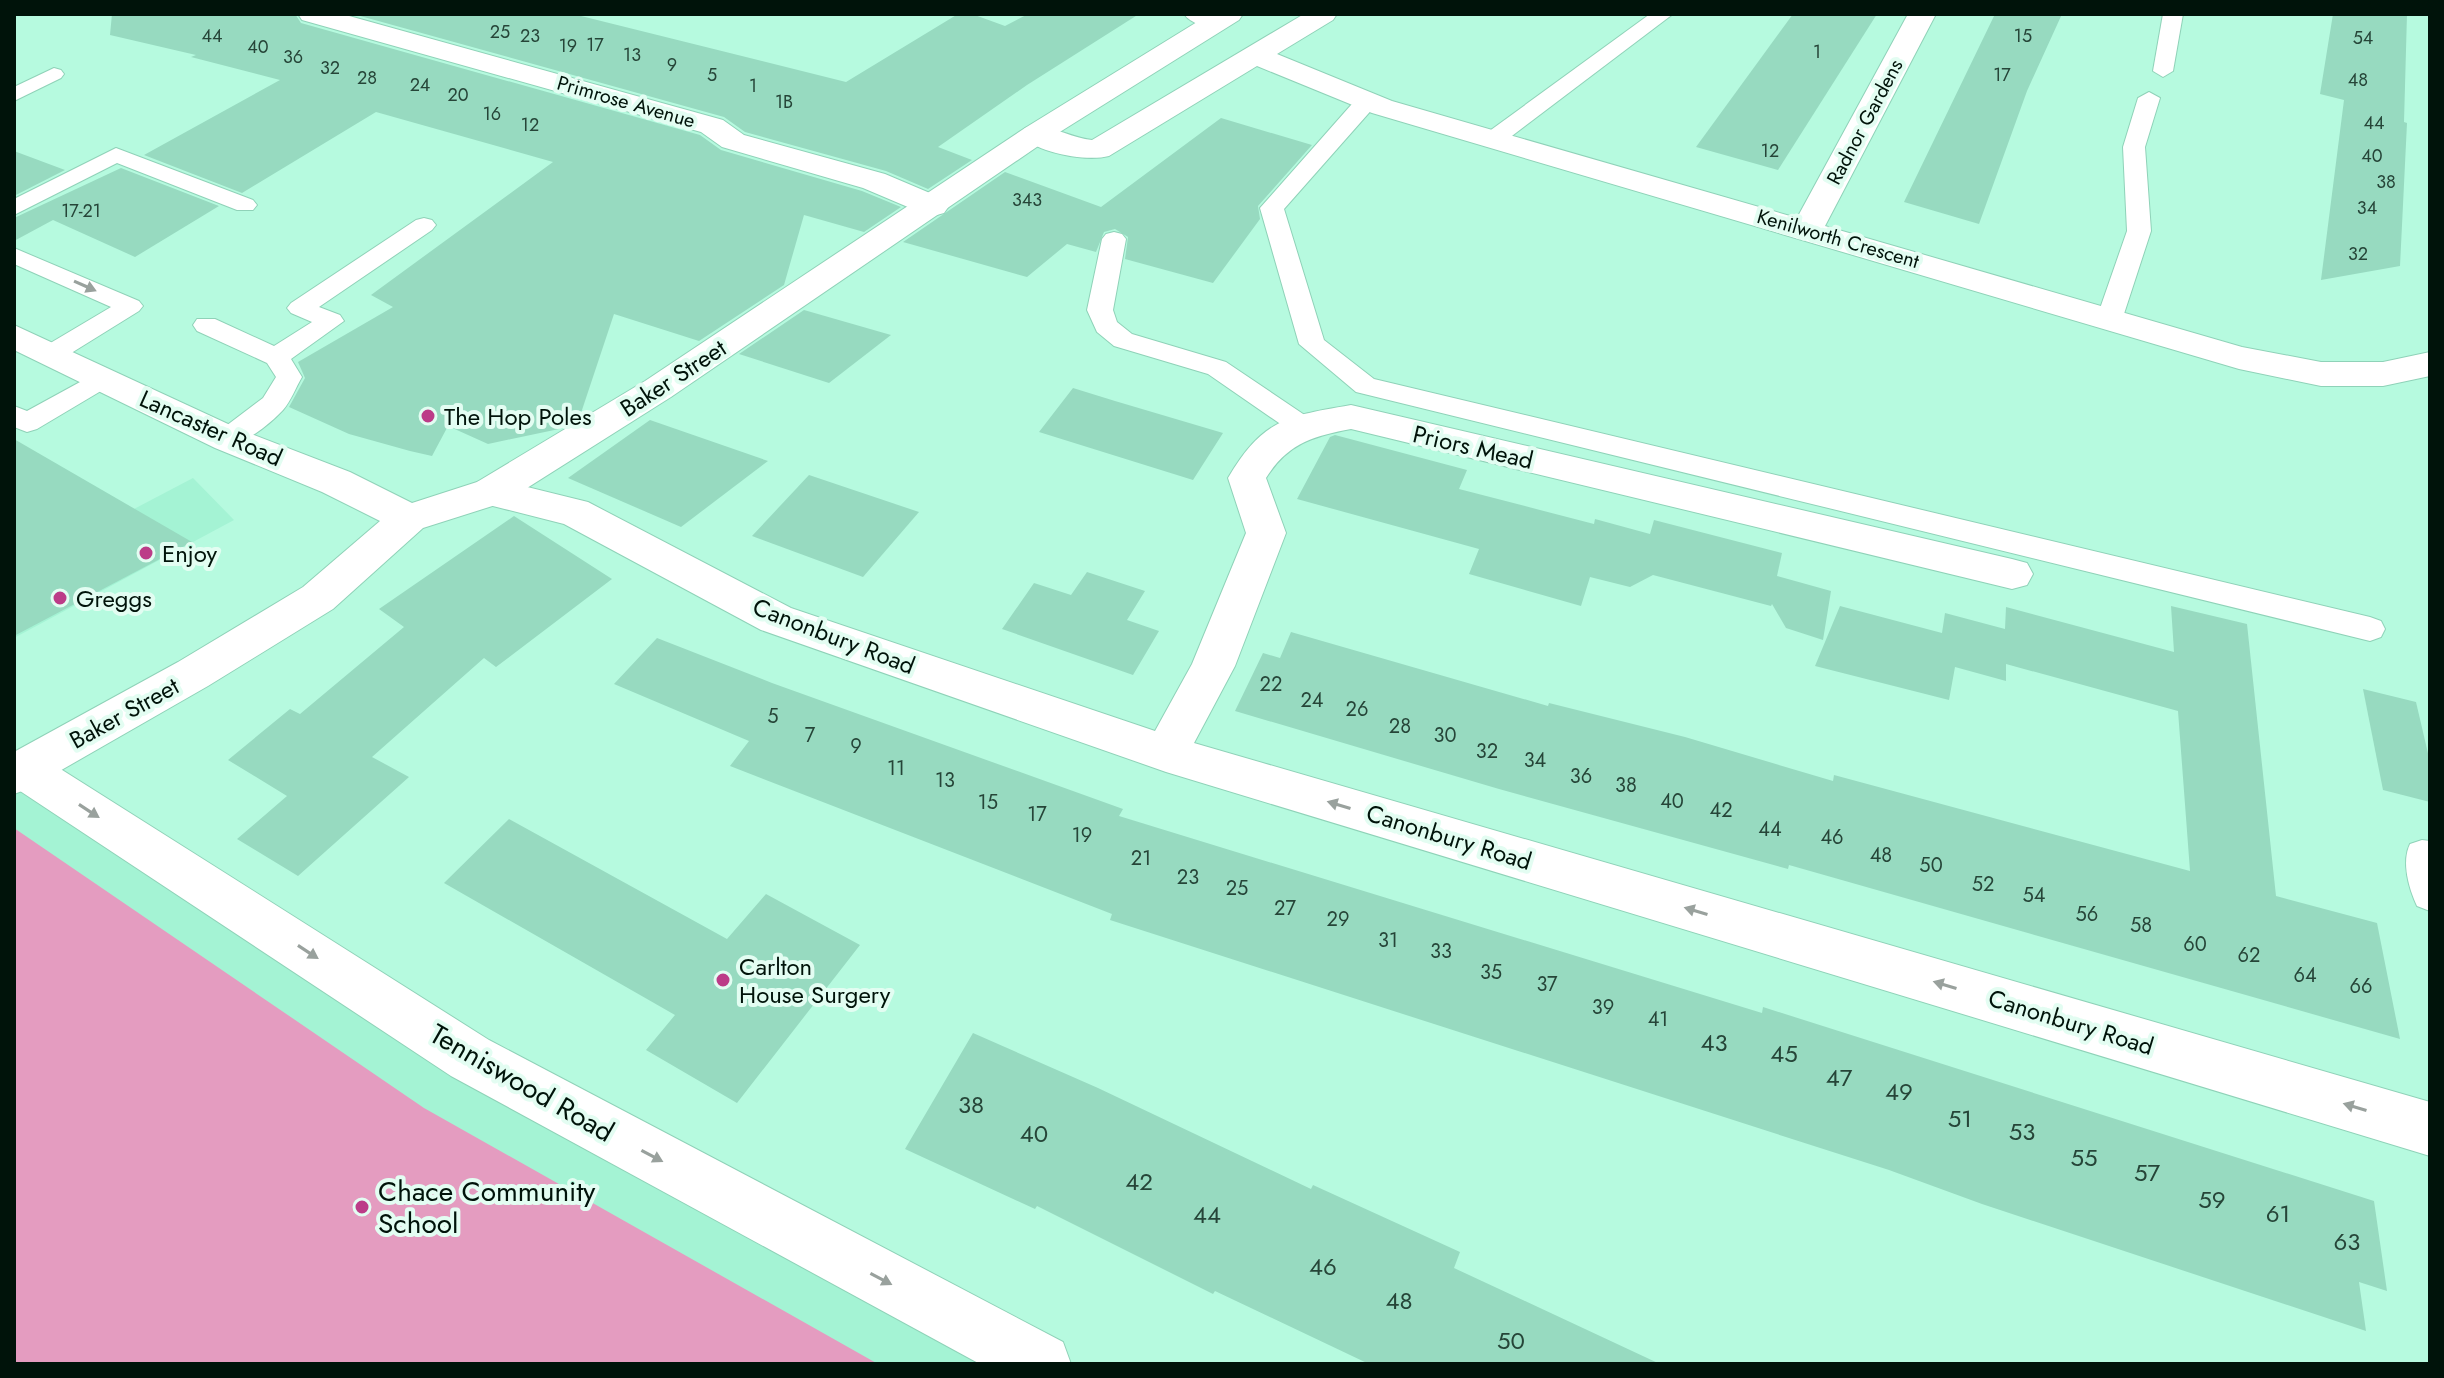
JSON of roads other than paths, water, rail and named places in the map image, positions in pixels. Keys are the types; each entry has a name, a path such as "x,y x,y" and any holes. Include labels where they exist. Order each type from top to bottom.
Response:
{"street":[{"name":"Primrose Avenue","path":"312,14 712,126 733,141 874,181 933,206"},
{"path":"1036,134 1074,148 1098,150 1323,14"},
{"name":"Radnor Gardens","path":"1807,230 1922,14"},
{"name":"Baker Street","path":"19,772 193,674 318,598 409,518 491,492 658,389 1215,16"},
{"name":"Kenilworth Crescent","path":"1255,55 1367,101 1492,140 2239,358 2321,374 2383,374 2430,364"},
{"name":"Lancaster Road","path":"14,336 228,439 336,482 409,518"},
{"name":"Priors Mead","path":"1166,753 1213,666 1266,533 1247,478 1264,451 1302,426 1351,417 2012,574"},
{"name":"Canonbury Road","path":"491,492 528,498 541,506 574,512 776,619 1166,753 2430,1129"},
{"name":"Tenniswood Road","path":"19,772 470,1058 1041,1364"}],"lane":[{"path":"1492,140 1663,14"},
{"path":"2163,71 2173,14"},
{"path":"14,95 54,74"},
{"path":"2109,320 2139,231 2134,147 2149,98"},
{"path":"1367,101 1272,208 1312,344 1365,386 2370,629"},
{"path":"14,208 116,155 245,205"},
{"path":"276,357 331,321 300,308 424,225"},
{"path":"1114,239 1100,310 1106,326 1123,340 1217,368 1302,426"},
{"path":"14,255 130,306 51,354"},
{"path":"206,325 276,357 289,377 273,404 228,439"},
{"path":"18,423 102,379"},
{"path":"2430,856 2422,855 2430,895"}],"place":[{"name":"The Hop Poles","path":"428,416"},
{"name":"Enjoy","path":"146,553"},
{"name":"Greggs","path":"60,598"},
{"name":"Carlton House Surgery","path":"723,980"},
{"name":"Chace Community School","path":"362,1207"}]}
